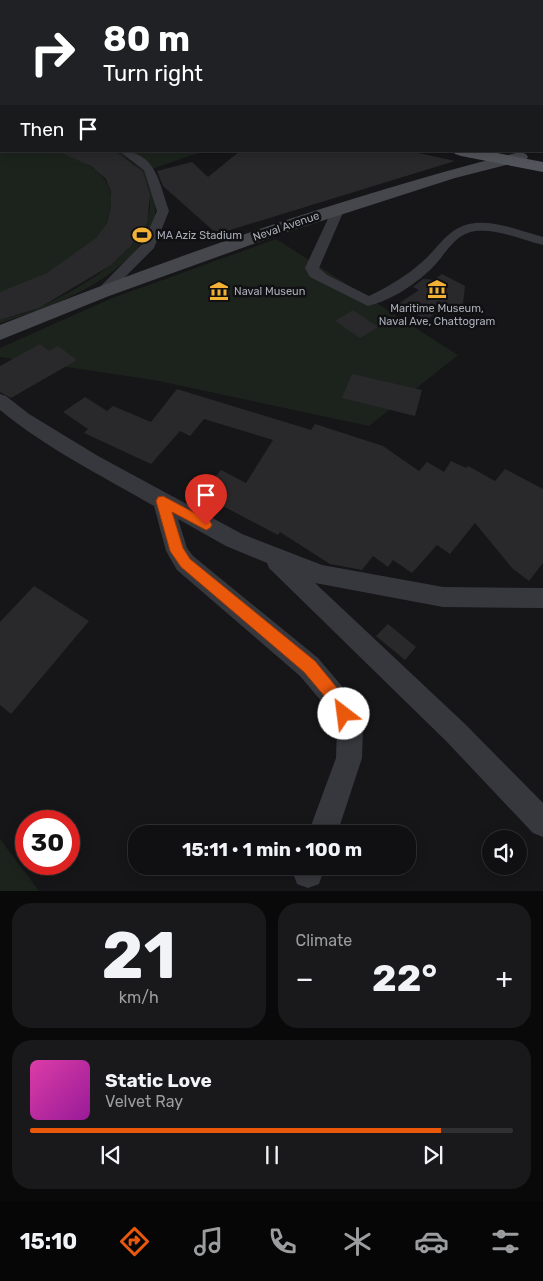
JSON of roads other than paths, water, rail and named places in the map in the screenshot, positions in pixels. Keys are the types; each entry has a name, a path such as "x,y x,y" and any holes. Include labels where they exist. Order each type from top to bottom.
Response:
{"main road":[{"path":"468,152 543,162"},
{"path":"496,152 543,167"},
{"name":"Neval Avenue","path":"0,333 220,248 339,208 449,175 515,159"}],"street":[{"path":"102,292 149,245 163,211 149,168 125,152"},
{"path":"339,208 312,268 315,274 368,301 382,297 431,262 443,244 467,228 478,226 543,241"},
{"path":"0,400 38,428 91,461 234,540 322,575 443,597 543,598"},
{"path":"163,501 177,551 185,563 309,667 337,700 350,728 350,758 325,825"},
{"path":"271,555 456,733 543,823"}],"place":[{"name":"MA Aziz Stadium","path":"142,235"},
{"name":"Maritime Museum, Naval Ave, Chattogram","path":"437,289"},
{"name":"Naval Museun","path":"219,291"}]}
